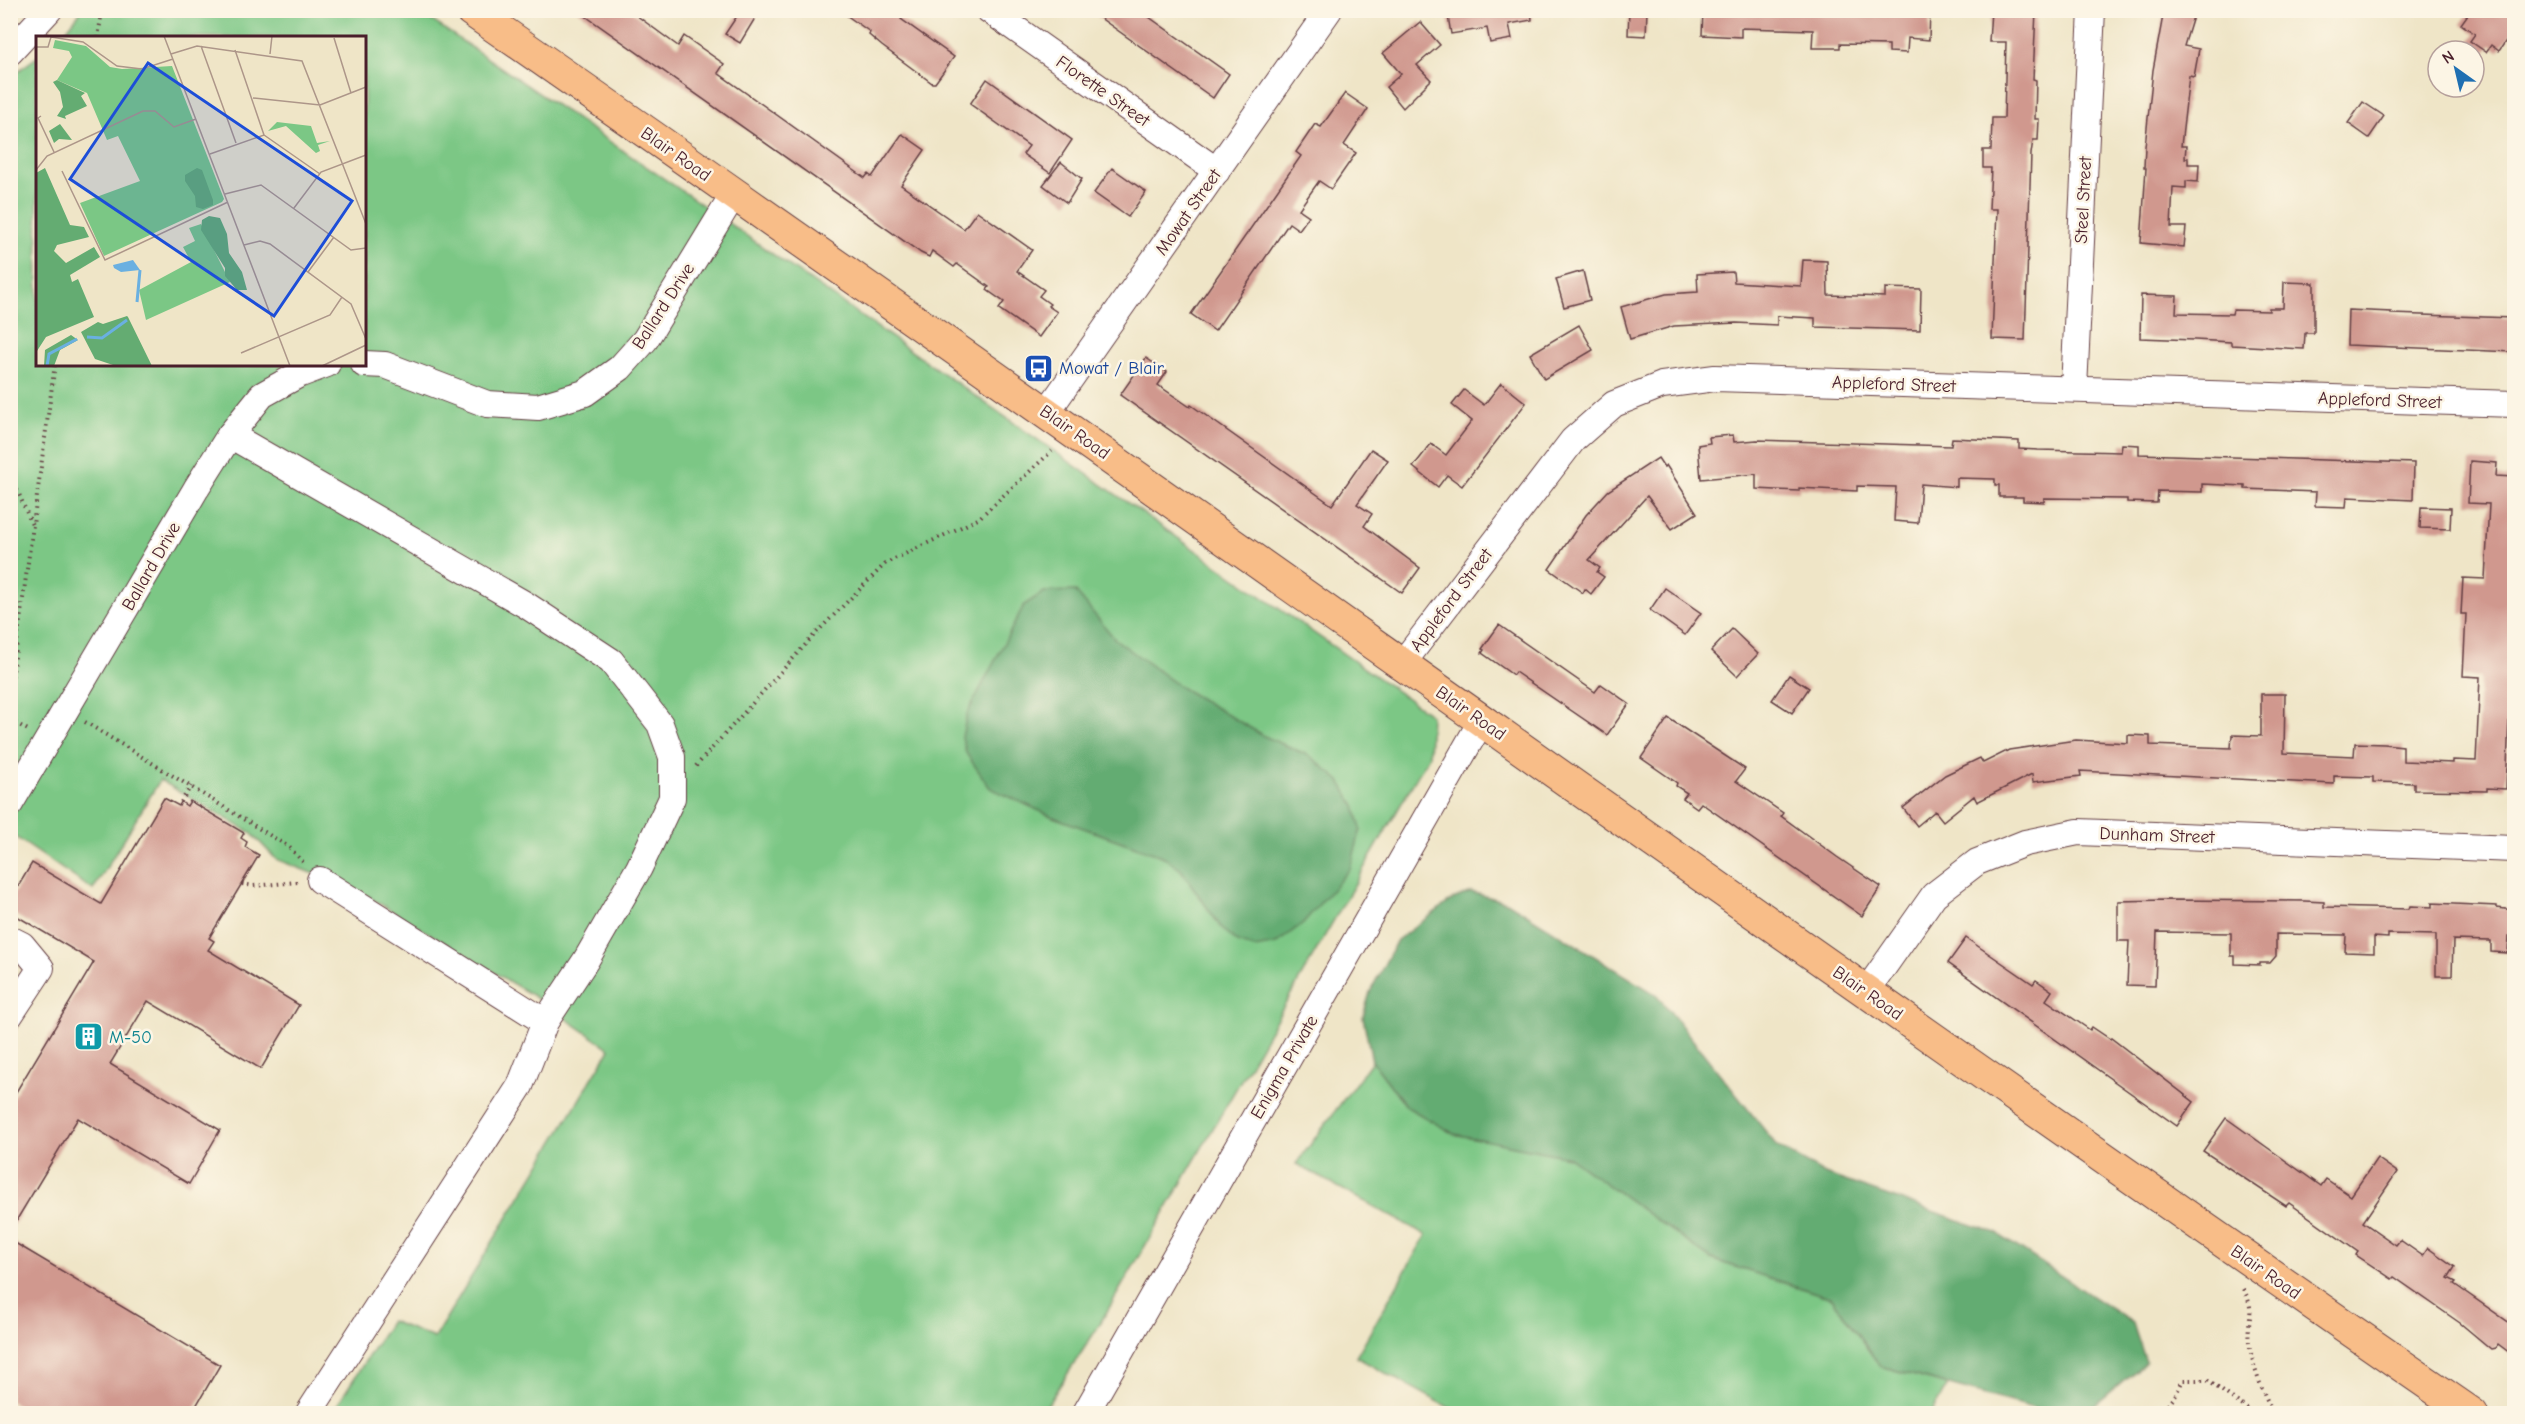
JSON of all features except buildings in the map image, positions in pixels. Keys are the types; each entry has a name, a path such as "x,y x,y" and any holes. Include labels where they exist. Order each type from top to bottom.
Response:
{"main road":[{"name":"Blair Road","path":"471,10 1074,431 1866,992 2472,1413"}],"street":[{"path":"10,52 49,10"},
{"name":"Florette Street","path":"989,10 1217,171"},
{"name":"Mowat Street","path":"1047,412 1329,10"},
{"name":"Steel Street","path":"2074,389 2092,10"},
{"name":"Ballard Drive","path":"366,364 384,365 487,404 538,407 585,393 620,368 645,340 734,194"},
{"name":"Ballard Drive","path":"10,804 230,435 262,395 298,375 322,366"},
{"name":"Appleford Street","path":"1402,664 1573,440 1614,404 1662,385 1715,378 2514,404"},
{"path":"230,435 526,605 612,661 660,724 672,757 672,798 639,868 586,960 545,1022 520,1086 308,1413"},
{"name":"Enigma Private","path":"1085,1413 1482,720"},
{"name":"Dunham Street","path":"1866,992 1934,895 1977,862 2025,843 2078,832 2514,849"},
{"path":"320,880 545,1022"},
{"path":"10,939 22,945 41,968 10,1015"}],"path":[{"path":"98,36 102,10"},
{"path":"10,694 55,366"},
{"path":"672,798 694,768 816,633 886,563 978,519 1074,431"},
{"path":"10,473 33,527"},
{"path":"67,710 289,847 320,880"},
{"path":"181,802 191,786"},
{"path":"242,884 253,886 320,880"},
{"path":"2239,1282 2252,1302 2249,1342 2263,1393 2274,1413"},
{"path":"2160,1413 2174,1398 2183,1380 2207,1380 2254,1413"}],"green space":[{"path":"81,11 418,11 694,199 1431,715 1429,756 1098,1327 1042,1413 332,1413 391,1321 434,1338 610,1049 530,994 362,893 276,859 251,833 160,780 93,890 14,836 11,830 10,77 36,58 36,366 366,366 366,36 62,36"},
{"path":"1075,591 1115,639 1182,688 1264,736 1310,756 1340,781 1355,806 1361,829 1350,869 1303,923 1276,944 1255,948 1237,942 1220,926 1181,870 1164,857 1053,817 990,788 966,753 962,737 967,714 1024,605 1044,592"},
{"path":"1471,892 1507,902 1657,995 1778,1147 1825,1174 1996,1233 2133,1323 2146,1362 2087,1412 2051,1413 1880,1366 1832,1298 1711,1259 1569,1157 1454,1134 1407,1107 1372,1061 1363,1017 1370,992 1397,940 1453,899"},
{"path":"1372,1061 1407,1107 1454,1134 1569,1157 1711,1259 1832,1298 1880,1366 1948,1385 1931,1413 1459,1413 1356,1357 1426,1235 1296,1164"}],"place":[{"name":"Mowat / Blair","path":"1038,368"},
{"name":"M-50","path":"88,1037"}]}
